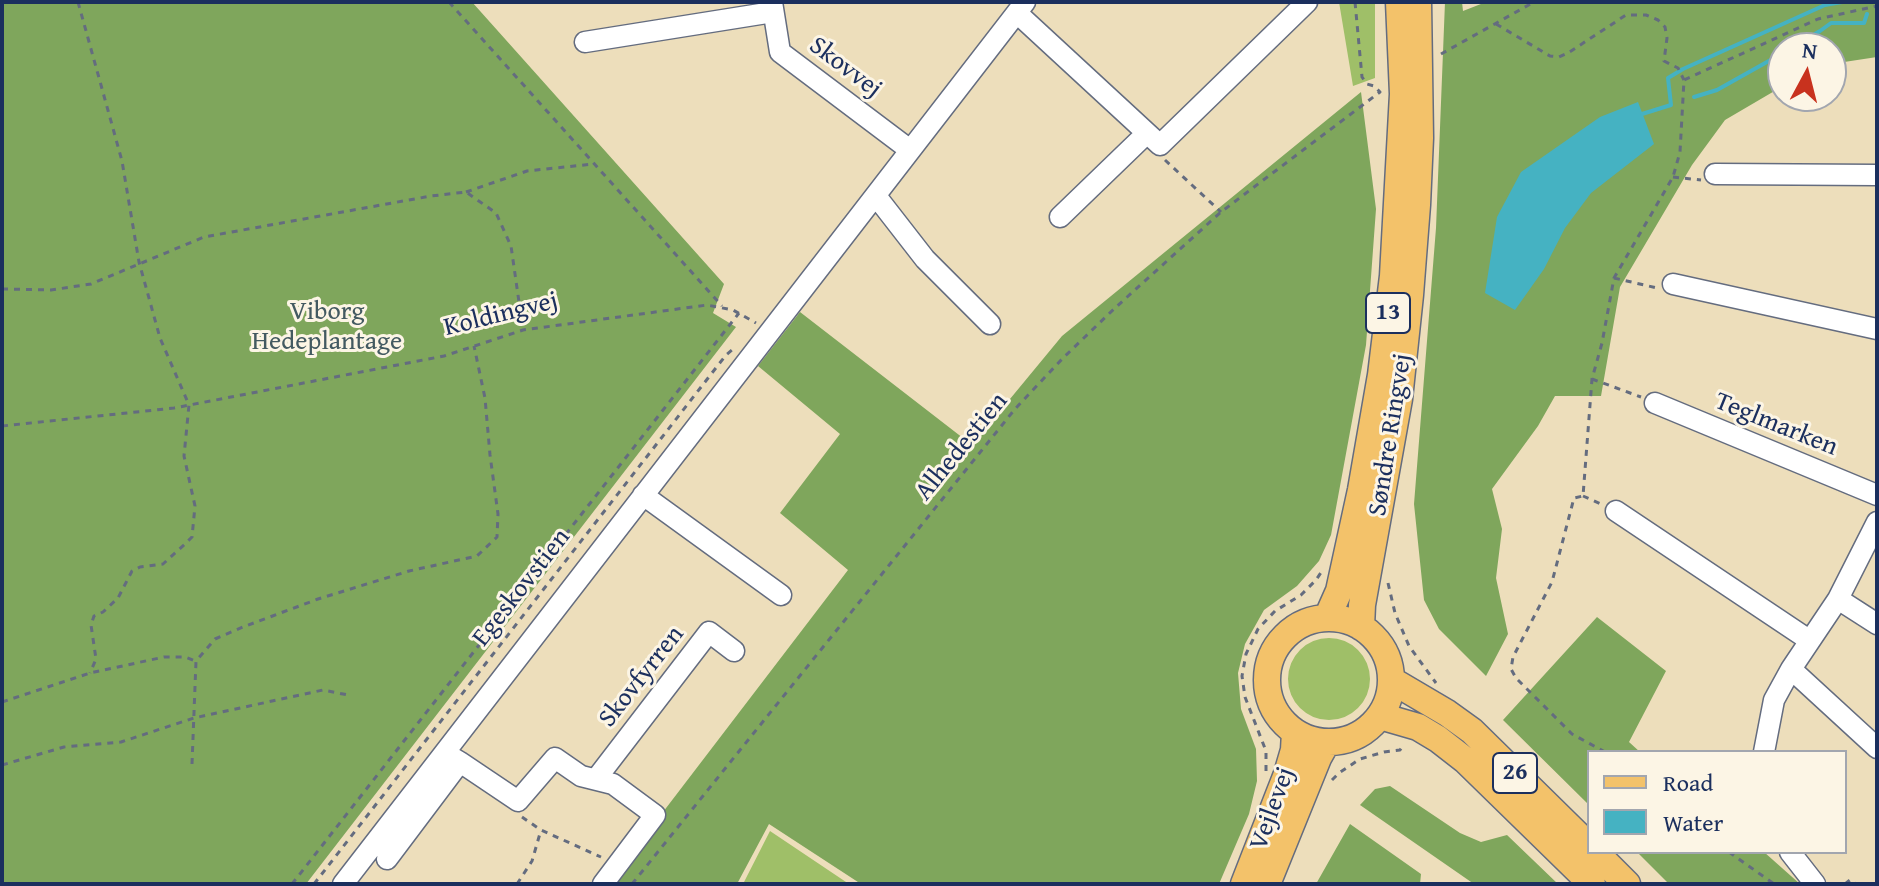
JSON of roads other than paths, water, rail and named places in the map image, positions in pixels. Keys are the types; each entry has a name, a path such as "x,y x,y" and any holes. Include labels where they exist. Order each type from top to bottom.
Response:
{"main road":[{"name":"Søndre Ringvej","path":"1327,618 1339,591 1361,490 1381,375 1393,276 1403,94 1399,2"},
{"name":"Søndre Ringvej","path":"1361,627 1362,605 1399,399 1410,295 1420,138 1418,2"},
{"path":"1313,620 1344,620 1361,627 1383,649 1389,664 1391,680 1386,705 1380,716 1357,736 1343,741 1311,739 1295,732 1276,712 1267,685 1268,670 1279,644 1288,634 1313,620"},
{"name":"26","path":"1391,680 1472,731 1587,844"},
{"name":"26","path":"1380,716 1418,727 1465,760 1592,884"},
{"name":"Vejlevej","path":"1244,884 1282,788 1294,750 1295,732"},
{"name":"Vejlevej","path":"1267,884 1327,742"},
{"path":"1597,854 1627,884"}],"street":[{"path":"1060,217 1153,140 1307,2"},
{"name":"Skovvej","path":"585,42 773,7 780,52 910,150"},
{"path":"387,859 453,758 643,495 1021,8 1153,140"},
{"path":"1715,174 1877,175"},
{"path":"876,196 925,259 990,324"},
{"path":"1673,284 1877,329"},
{"name":"Teglmarken","path":"1655,403 1877,495"},
{"path":"643,495 781,595"},
{"path":"1616,511 1809,640"},
{"path":"1764,750 1774,700 1809,640 1838,599 1876,525"},
{"path":"1838,599 1877,624"},
{"name":"Skovfyrren","path":"596,779 709,632 734,651"},
{"path":"1791,669 1877,748"},
{"path":"453,758 518,801 555,758 581,776 613,784 655,815 603,884"},
{"path":"343,884 453,758"},
{"path":"1792,854 1815,884"}],"water":[{"path":"1638,102 1654,144 1591,193 1565,228 1544,269 1515,310 1485,293 1497,217 1521,172 1600,117"}],"waterway":[{"path":"1642,114 1671,105 1668,78 1683,69 1825,5 1842,2"},
{"path":"1818,32 1831,23 1864,23 1867,14"},
{"path":"1694,97 1717,90 1767,62"}],"park label":[{"name":"Viborg Hedeplantage","path":"327,327"}]}
